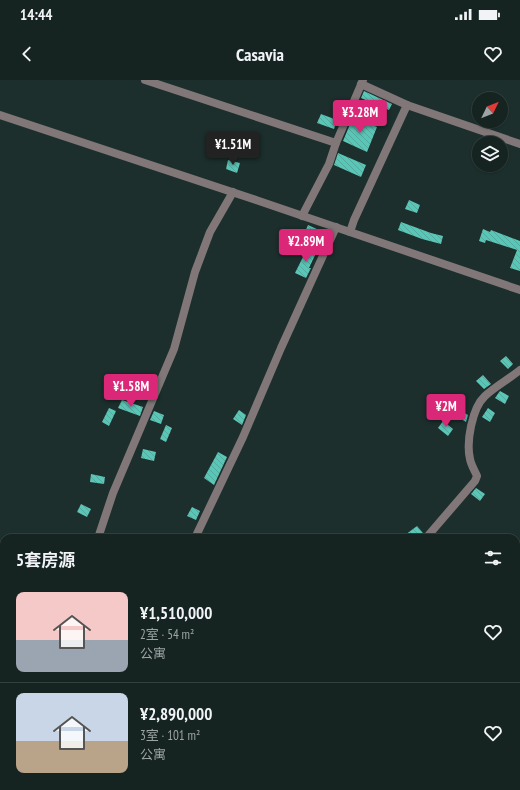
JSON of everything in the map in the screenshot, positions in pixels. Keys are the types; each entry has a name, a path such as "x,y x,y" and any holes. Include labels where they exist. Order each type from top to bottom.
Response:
{"street":[{"path":"145,80 336,143"},
{"path":"302,216 329,164 336,143 362,82 408,105 520,144"},
{"path":"350,232 354,220 408,105"},
{"path":"0,115 233,192 520,290"},
{"path":"99,534 113,493 162,381 174,349 194,272 207,238 233,192"},
{"path":"197,534 244,437 281,348 336,227"},
{"path":"429,534 475,481 477,476 470,460 468,439 479,404 484,397 496,387 520,370"}],"building":[{"path":"364,91 392,104 389,110 361,98"},
{"path":"321,114 337,120 334,129 317,123"},
{"path":"353,117 377,127 367,152 343,141"},
{"path":"338,153 366,165 361,177 334,165"},
{"path":"228,160 240,163 237,173 226,169"},
{"path":"409,200 420,205 417,213 405,209"},
{"path":"401,222 443,236 441,244 398,230"},
{"path":"308,225 319,230 315,239 304,234"},
{"path":"483,229 490,232 491,230 520,241 520,271 510,268 517,250 486,240 485,243 479,241"},
{"path":"308,247 317,251 306,278 295,273"},
{"path":"506,356 513,364 508,369 500,361"},
{"path":"483,375 491,384 484,389 476,381"},
{"path":"500,391 509,396 505,404 495,398"},
{"path":"122,400 143,407 140,416 118,408"},
{"path":"454,406 468,415 466,422 450,412"},
{"path":"109,408 116,411 109,426 102,422"},
{"path":"488,408 495,413 490,422 482,417"},
{"path":"239,410 246,415 242,425 233,419"},
{"path":"154,411 164,415 161,424 150,420"},
{"path":"443,421 453,429 448,436 438,428"},
{"path":"166,425 172,428 166,442 160,439"},
{"path":"143,449 156,452 154,461 141,458"},
{"path":"218,452 227,457 214,485 204,478"},
{"path":"91,474 105,477 104,484 90,482"},
{"path":"476,488 485,494 480,501 471,494"},
{"path":"81,504 91,509 87,517 77,512"},
{"path":"192,507 200,511 196,520 187,516"},
{"path":"417,526 423,533 423,534 406,534"}]}
